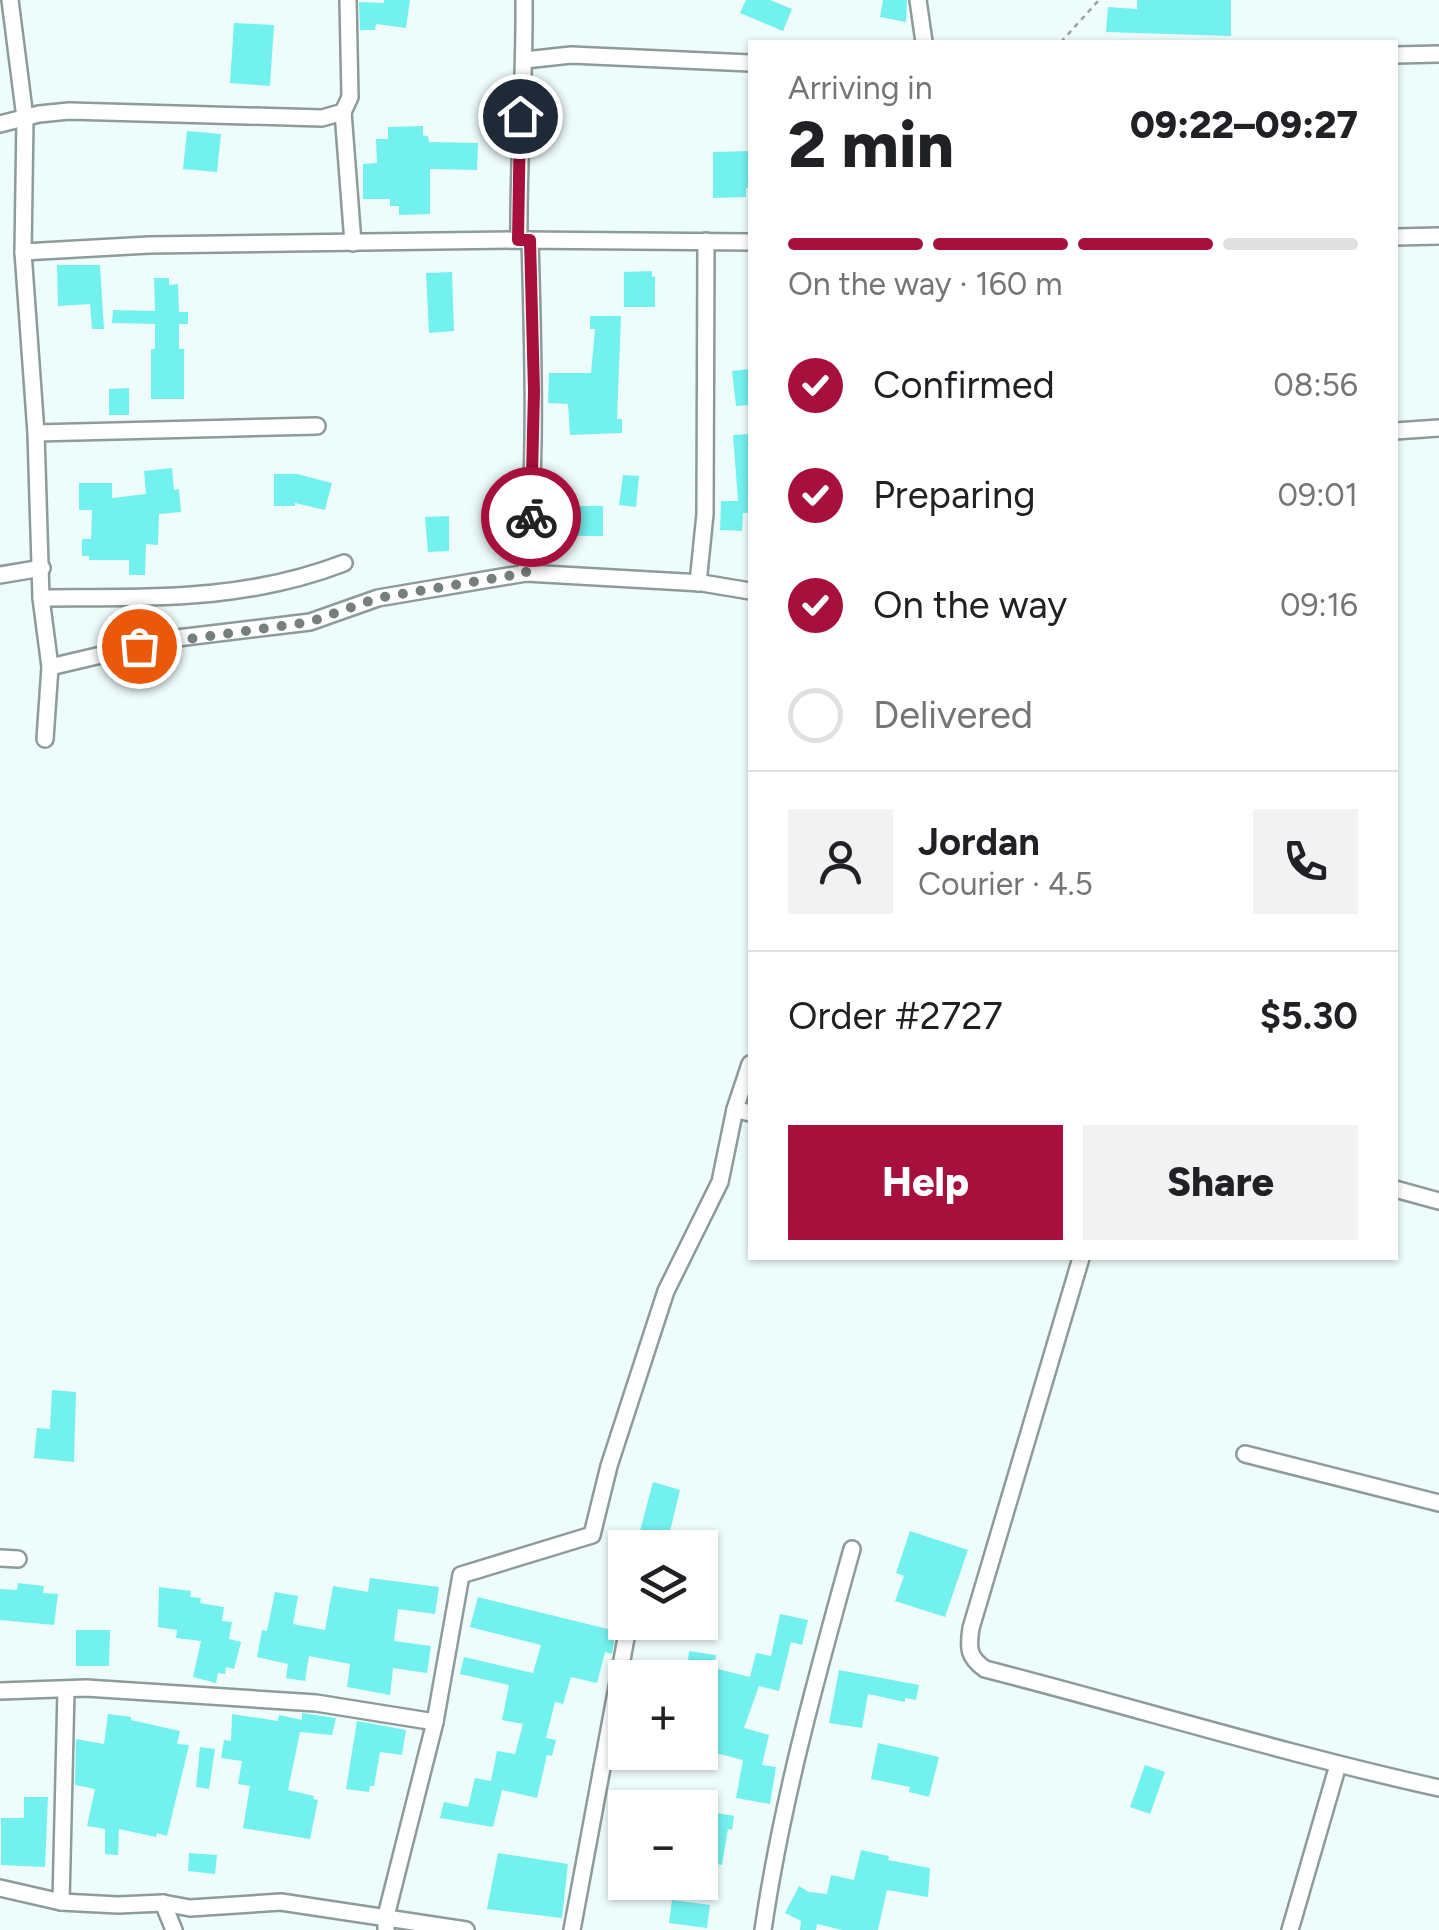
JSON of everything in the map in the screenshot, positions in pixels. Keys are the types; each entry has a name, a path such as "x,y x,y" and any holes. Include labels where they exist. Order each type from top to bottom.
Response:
{"street":[{"path":"10,0 25,118 23,252 36,432 41,598 50,667 44,739"},
{"path":"348,0 350,97 343,112 353,243"},
{"path":"524,0 525,60 518,144 534,391 526,573"},
{"path":"918,0 924,40"},
{"path":"1398,54 1439,54"},
{"path":"525,60 570,55 748,63"},
{"path":"0,124 70,111 322,118 343,112"},
{"path":"1398,237 1439,236"},
{"path":"698,583 705,514 706,241"},
{"path":"23,252 148,244 748,242"},
{"path":"36,432 317,426"},
{"path":"1398,431 1439,428"},
{"path":"41,598 204,596 297,581 344,563"},
{"path":"0,574 42,568"},
{"path":"50,667 169,640 310,622 378,598 526,573 698,583 748,591"},
{"path":"386,1923 435,1722 461,1575 592,1536 609,1466 666,1291 720,1182 743,1111 748,1077"},
{"path":"1398,1190 1439,1201"},
{"path":"1081,1260 972,1628 968,1647 973,1660 985,1668 1338,1766 1439,1788"},
{"path":"1245,1454 1439,1503"},
{"path":"763,1930 803,1728 852,1548"},
{"path":"0,1558 18,1559"},
{"path":"572,1930 626,1640"},
{"path":"0,1691 86,1688 316,1703 435,1722"},
{"path":"61,1902 66,1690"},
{"path":"1290,1930 1338,1766"},
{"path":"0,1888 61,1902 118,1905 164,1903 190,1908 280,1902 386,1923 466,1930"},
{"path":"164,1903 174,1930"}],"path":[{"path":"1062,40 1100,0"}],"building":[{"path":"410,0 406,28 376,24 375,30 360,30 359,2"},
{"path":"746,0 770,0 792,9 783,31 740,13"},
{"path":"883,0 907,0 906,22 880,17"},
{"path":"1137,0 1231,0 1231,36 1106,32 1108,7 1137,9"},
{"path":"234,23 274,25 270,86 230,83"},
{"path":"423,126 423,136 428,136 429,142 478,143 477,170 430,169 430,214 399,215 399,206 390,206 390,199 363,199 363,164 377,163 376,139 388,139 388,127"},
{"path":"187,131 221,134 217,172 183,169"},
{"path":"748,151 746,197 713,198 713,152"},
{"path":"57,265 100,265 104,329 92,329 90,304 58,306"},
{"path":"652,271 655,307 624,307 624,272"},
{"path":"452,272 454,331 429,333 426,273"},
{"path":"154,278 169,278 169,285 178,284 179,312 188,312 188,324 179,324 179,349 184,349 184,399 151,399 155,324 112,323 113,310 155,311"},
{"path":"590,316 621,316 617,419 622,419 622,433 570,435 568,404 548,403 549,373 591,373 595,329 590,329"},
{"path":"748,369 748,405 736,406 732,371"},
{"path":"129,388 129,415 109,415 109,389"},
{"path":"748,434 748,513 743,513 742,531 720,530 721,501 738,501 733,435"},
{"path":"172,468 181,512 159,514 158,545 146,544 145,575 129,575 129,560 89,560 89,556 82,556 82,539 91,539 92,510 79,510 79,483 112,483 112,498 146,494 144,471"},
{"path":"274,474 297,474 332,483 325,510 295,503 274,506"},
{"path":"623,475 639,476 636,507 619,505"},
{"path":"546,506 603,506 603,536 563,536 563,527 546,527"},
{"path":"449,516 449,551 428,552 425,517"},
{"path":"52,1390 76,1392 74,1462 34,1458 37,1428 50,1429"},
{"path":"653,1482 680,1490 670,1530 640,1530"},
{"path":"910,1531 968,1550 945,1617 895,1601 904,1576 896,1573"},
{"path":"370,1578 439,1587 435,1614 398,1609 394,1641 431,1646 427,1673 393,1668 390,1695 347,1687 350,1664 309,1656 305,1681 286,1678 288,1664 257,1657 275,1592 298,1596 293,1624 325,1630 333,1586 368,1592"},
{"path":"18,1583 44,1586 43,1593 58,1594 54,1625 0,1620 0,1589 17,1590"},
{"path":"159,1587 191,1591 190,1597 201,1598 200,1603 224,1607 222,1621 232,1622 229,1639 241,1642 234,1669 226,1667 225,1674 218,1673 216,1683 193,1677 201,1641 176,1638 177,1630 158,1627"},
{"path":"478,1597 608,1629 608,1640 614,1640 612,1654 605,1652 597,1683 571,1677 563,1704 555,1702 546,1738 556,1740 552,1756 547,1755 537,1798 502,1790 493,1827 440,1818 444,1802 468,1807 475,1778 491,1781 497,1751 515,1754 523,1724 502,1720 509,1685 460,1674 464,1657 533,1673 541,1645 470,1627"},
{"path":"780,1614 808,1620 802,1645 791,1642 779,1691 759,1686 744,1728 769,1735 762,1765 776,1767 770,1804 736,1798 743,1760 718,1754 718,1669 750,1677 756,1653 771,1656"},
{"path":"76,1630 110,1630 109,1666 76,1666"},
{"path":"689,1651 716,1655 715,1660 688,1660"},
{"path":"839,1670 919,1685 916,1700 905,1698 905,1702 868,1694 862,1728 829,1723"},
{"path":"302,1713 336,1718 332,1735 300,1732 288,1790 318,1800 310,1839 243,1828 250,1786 238,1784 242,1761 221,1758 224,1740 231,1741 232,1714 278,1721 279,1715 302,1720"},
{"path":"108,1714 180,1731 177,1744 189,1745 167,1836 119,1829 118,1855 105,1854 105,1829 87,1826 95,1789 75,1785 76,1739 104,1744"},
{"path":"357,1721 406,1730 402,1755 380,1752 374,1786 370,1786 369,1792 346,1789"},
{"path":"878,1743 939,1757 929,1797 909,1792 910,1787 871,1779"},
{"path":"200,1747 215,1749 209,1789 196,1787"},
{"path":"1145,1765 1165,1772 1150,1814 1130,1807"},
{"path":"24,1797 48,1797 45,1867 1,1865 1,1818 24,1818"},
{"path":"718,1813 734,1816 722,1865 718,1864"},
{"path":"861,1850 930,1868 928,1897 887,1890 878,1930 842,1930 817,1924 816,1930 800,1930 801,1921 785,1913 799,1886 809,1892 827,1894 831,1875 854,1880"},
{"path":"189,1853 217,1855 215,1874 188,1871"},
{"path":"498,1853 568,1864 562,1918 487,1909"},
{"path":"672,1900 710,1905 707,1928 669,1923"}],"way so far":[{"path":"139,646 310,622 378,598 526,573 531,517"}],"route":[{"path":"520,116 518,240 530,240 534,391 531,517"}]}
